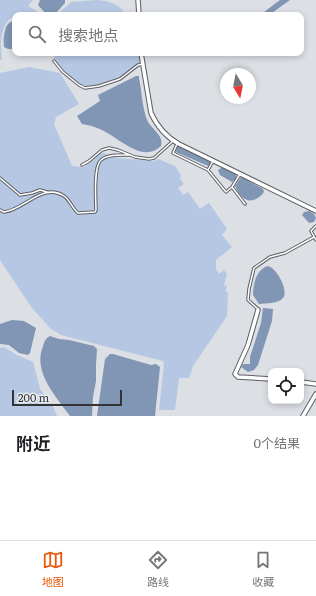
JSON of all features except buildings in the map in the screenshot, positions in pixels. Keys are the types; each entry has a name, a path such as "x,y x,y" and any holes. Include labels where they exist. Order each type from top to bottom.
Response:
{"street":[{"path":"138,0 139,12"},
{"path":"142,56 151,113 155,122 173,141 316,211"},
{"path":"258,310 248,345 235,374 238,377 268,379"},
{"path":"304,382 316,384"},
{"path":"303,416 316,394"}],"lane":[{"path":"54,62 68,76 85,88 100,86 120,79 138,65 143,64"},
{"path":"82,165 105,148 112,148 129,155 149,159 155,158 173,141"},
{"path":"177,144 173,153 208,170 226,192 232,187 240,174"},
{"path":"0,178 20,195 40,190 64,197 78,213 96,211 95,196 98,164 102,159 110,156 129,155"},
{"path":"208,170 213,161"},
{"path":"232,187 244,204"},
{"path":"0,210 8,212 47,192"},
{"path":"316,226 311,231 316,240"},
{"path":"258,310 248,300 254,268 270,257 285,253 314,237"}],"shaded area":[{"path":"0,0 33,0 28,6 38,12 12,12 12,18 10,18 4,27 1,43 2,59 0,60"},
{"path":"40,0 65,0 65,3 57,12 44,12 38,5"},
{"path":"96,0 105,1 117,5 124,12 60,12 71,2"},
{"path":"280,0 290,0 273,12 264,12"},
{"path":"12,22 12,49 4,47 5,31 9,23"},
{"path":"54,56 141,56 142,63 113,80 102,84 85,86 80,85 55,62"},
{"path":"29,67 60,73 79,104 56,117 54,124 72,166 84,167 101,152 117,158 153,161 158,159 175,166 181,175 180,179 184,184 178,188 183,195 188,192 200,209 209,203 227,229 222,235 232,247 216,260 216,269 219,274 224,270 227,274 224,285 227,286 225,292 228,292 227,316 193,366 189,378 179,378 175,410 159,410 164,364 163,361 61,335 51,329 32,308 0,260 0,73"},
{"path":"136,76 139,76 146,117 148,122 160,136 162,142 161,146 154,151 139,151 131,148 100,129 82,124 77,116 100,101 98,95"},
{"path":"179,146 210,161 210,165 208,166 176,152 177,147"},
{"path":"223,167 235,173 237,178 232,182 220,175 218,170"},
{"path":"241,177 263,189 264,192 256,199 244,199 235,186"},
{"path":"309,211 314,214 316,218 314,222 309,223 302,215 304,212"},
{"path":"268,266 275,271 281,280 284,295 281,300 272,303 259,304 253,295 255,282 261,270"},
{"path":"263,308 273,309 272,321 258,365 254,370 248,372 241,367 243,364 250,364 250,357 261,323"},
{"path":"12,320 24,321 36,328 30,353 28,355 19,353 9,345 0,344 0,324"},
{"path":"50,336 94,346 97,349 96,381 92,416 70,416 48,385 41,367 40,358 44,342"},
{"path":"4,347 33,362 40,389 53,406 57,416 0,416 0,348"},
{"path":"110,354 151,365 156,364 160,367 155,416 97,416 105,359"}]}
